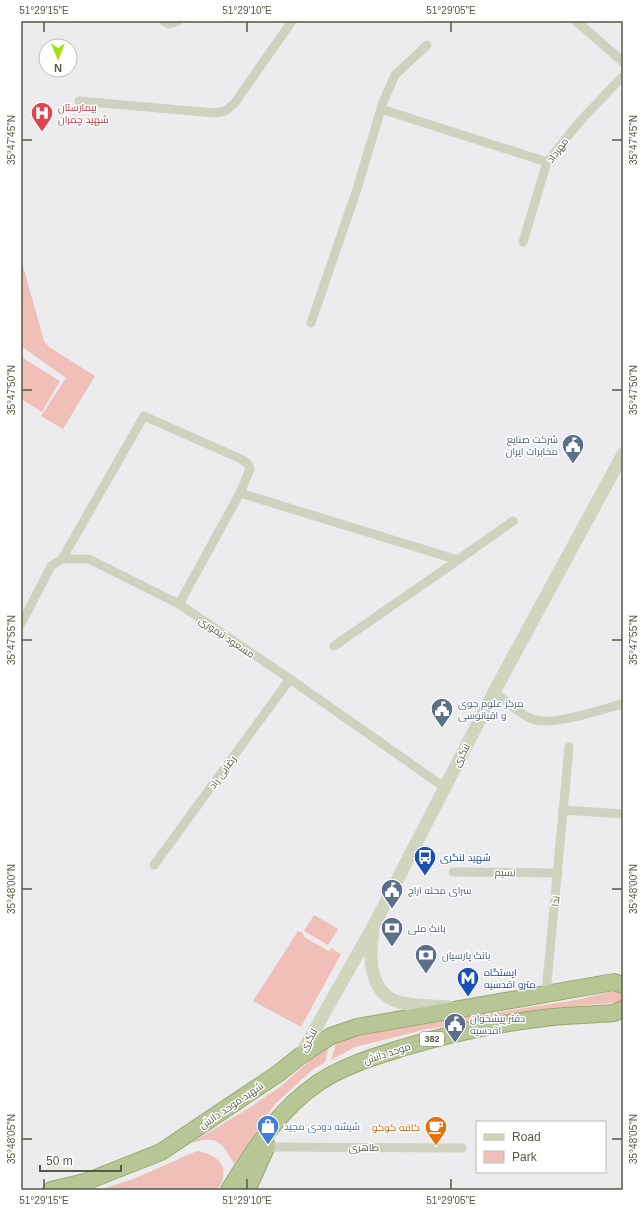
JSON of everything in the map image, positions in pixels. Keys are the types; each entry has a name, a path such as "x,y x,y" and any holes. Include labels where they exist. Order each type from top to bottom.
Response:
{"highway":[{"path":"300,1056 330,1036 357,1027 546,993 618,984"},
{"name":"موحد دانش","path":"274,1125 295,1102 318,1083 341,1070 383,1054 469,1031 545,1018 618,1011"},
{"name":"شهید موحد دانش","path":"52,1190 81,1186 161,1152 279,1073 300,1056"},
{"path":"236,1188 266,1147 274,1125"},
{"name":"382","path":"236,1188 242,1169 274,1125"}],"main road":[{"name":"لنگری","path":"300,1056 374,925 494,692 623,454"},
{"path":"374,925 370,958 376,983 382,992 402,1003 457,1008"}],"street":[{"path":"163,21 169,24 178,21"},
{"path":"79,101 215,113 226,111 234,104 292,21"},
{"path":"576,21 623,62"},
{"path":"312,323 355,196 381,109 395,75 426,45"},
{"name":"مهرداد","path":"523,242 547,162 580,120 623,76"},
{"path":"381,109 547,162"},
{"path":"21,624 44,577 51,566 62,559 144,416 241,459 248,464 250,469 240,493 179,604"},
{"path":"240,493 458,560"},
{"path":"334,646 513,521"},
{"name":"مسعود تیموری","path":"62,559 89,558 179,604 290,679 444,787"},
{"name":"رضایی راد","path":"154,865 290,679"},
{"path":"494,692 530,719 541,722 554,721 623,704"},
{"name":"ندا","path":"546,993 569,747"},
{"path":"563,810 623,814"},
{"name":"نسیم","path":"453,872 558,873"},
{"name":"طاهری","path":"266,1147 462,1148"}],"green space":[{"path":"21,259 44,341 49,347 95,376 63,429 41,416 66,378 21,346"},
{"path":"21,357 60,381 42,412 21,399"},
{"path":"314,915 338,929 328,945 304,931"},
{"path":"298,931 303,933 304,937 329,951 331,948 341,954 301,1027 253,1001"},
{"path":"614,991 623,992 623,1002 564,1007 427,1029 355,1047 331,1060 337,1040 344,1036 576,1000"},
{"path":"330,1042 325,1062 311,1071 275,1104 234,1164 226,1150 218,1142 207,1140 191,1143 249,1108 281,1086"},
{"path":"197,1151 212,1156 221,1164 223,1176 217,1190 100,1190 133,1179"}],"place":[{"name":"بیمارستان شهید چمران","path":"42,132"},
{"name":"شرکت صنایع مخابرات ایران","path":"573,464"},
{"name":"مرکز علوم جوی و اقیانوسی","path":"442,728"},
{"name":"شهید لنگری","path":"425,876"},
{"name":"سرای محله اراج","path":"392,910"},
{"name":"بانک ملی","path":"392,948"},
{"name":"بانک پارسیان","path":"426,974"},
{"name":"ایستگاه مترو اقدسیه","path":"468,998"},
{"name":"دفتر پیشخوان اقدسیه","path":"455,1044"},
{"name":"شیشه دودی مجید","path":"268,1146"},
{"name":"کافه کوکو","path":"436,1146"}]}
